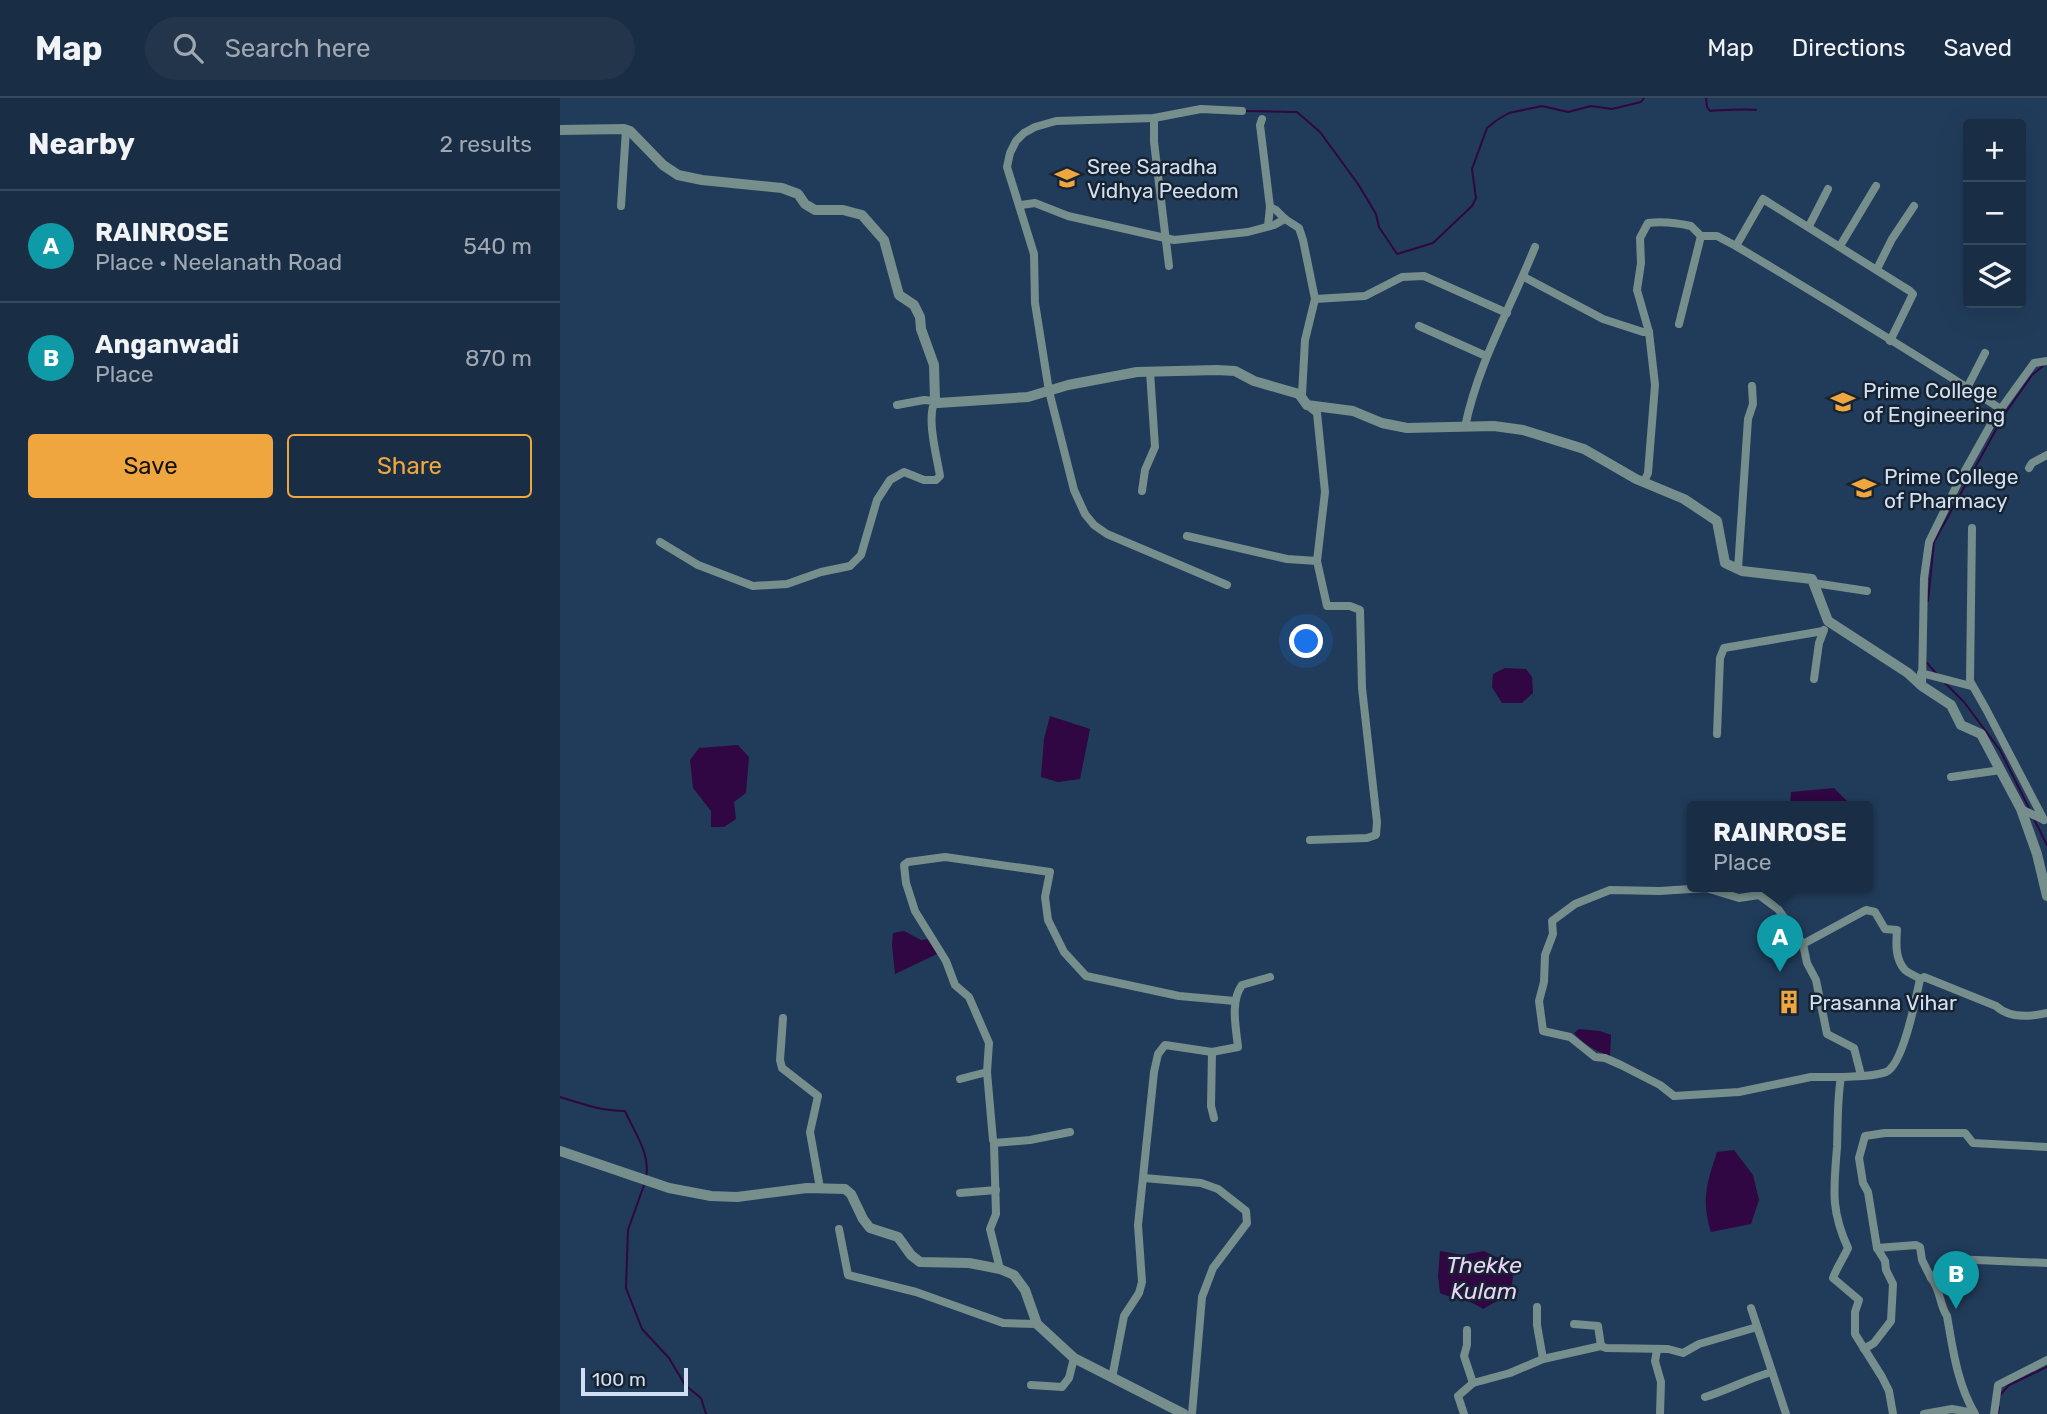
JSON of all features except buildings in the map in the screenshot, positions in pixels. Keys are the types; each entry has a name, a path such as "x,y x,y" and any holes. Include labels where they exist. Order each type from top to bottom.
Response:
{"street":[{"path":"1227,584 1107,534 1085,514 1074,490 1049,391 1035,303 1034,254 1007,166 1016,141 1024,133 1056,121 1154,118 1201,108 1242,111"},
{"path":"1154,118 1154,142 1169,267"},
{"path":"1262,119 1260,125 1270,207 1268,226"},
{"path":"560,130 626,130 663,165 678,175 782,188 798,194 805,204 815,210 850,211 865,217 884,240 899,295 914,305 920,317 921,329 934,365 933,436 940,476 936,480 928,480 904,472 890,480 877,500 861,555 850,566 821,572 787,584 753,586 698,565 660,541"},
{"path":"621,206 626,130"},
{"path":"1840,246 1876,186"},
{"path":"1809,226 1828,189"},
{"path":"1736,246 1763,199 1809,226 1913,294 1890,341"},
{"path":"1021,205 1035,204 1068,216 1174,240 1248,232 1285,219"},
{"path":"1877,269 1914,205"},
{"path":"1270,207 1299,229 1315,299 1305,340 1302,395 1299,394"},
{"path":"1644,482 1648,473 1655,394 1649,332 1637,290 1641,263 1640,238 1648,223 1691,226 1702,236 1717,236 1736,246 1845,310 2001,409"},
{"path":"1679,324 1702,236"},
{"path":"1465,427 1472,395 1486,356 1524,277 1535,247"},
{"path":"1315,299 1365,296 1402,277 1417,275 1507,313"},
{"path":"1524,277 1603,319 1649,332"},
{"path":"1419,326 1486,356"},
{"path":"1967,388 1985,353"},
{"path":"1922,686 1924,578 1928,542 2001,409 2034,363 2046,361"},
{"path":"897,405 924,400 1010,400 1137,372 1235,371 1254,381 1299,394 1317,413 1325,492 1317,561 1327,606 1350,606 1360,610 1362,688 1377,822 1376,835 1367,838 1310,840"},
{"path":"1142,491 1145,470 1154,447 1150,372"},
{"path":"1738,569 1748,418 1753,404 1752,386"},
{"path":"1307,405 1353,411 1382,423 1407,428 1494,426 1523,430 1584,449 1644,482 1684,499 1717,521 1725,564 1738,569 1812,579 1826,626 1819,643 1814,679"},
{"path":"2029,468 2032,463 2047,455"},
{"path":"1972,528 1972,604 1968,646 1971,686 1986,709 2044,820 2021,809"},
{"path":"1187,536 1287,559 1317,561"},
{"path":"1814,583 1867,591"},
{"path":"1717,734 1720,658 1724,648 1826,626 1908,673 1951,705 1961,725 1981,734 2021,809 2037,854 2047,896"},
{"path":"1921,673 1971,686"},
{"path":"1951,777 2001,770"},
{"path":"993,1140 987,1072 989,1043 969,997 955,985 946,961 915,911 906,883 904,865 908,862 944,857 1050,872 1045,897 1048,920 1064,952 1086,976 1179,996 1235,1001"},
{"path":"1687,889 1611,890 1575,904 1552,921 1553,934 1545,955 1544,982 1539,1001 1543,1031 1570,1037 1595,1057 1605,1058 1646,1078 1674,1096 1739,1092 1808,1078 1861,1076 1886,1072 1894,1067 1910,1022 1920,979"},
{"path":"1719,892 1739,898 1759,895 1778,909 1803,944 1807,963 1816,980 1827,1034 1854,1048 1861,1076"},
{"path":"1803,944 1866,910 1875,912 1885,929 1896,930 1897,954 1908,973 1996,1006 2004,1013 2047,1013"},
{"path":"1112,1378 1124,1316 1139,1293 1142,1282 1138,1225 1158,1054 1164,1045 1212,1052 1238,1047 1235,1001 1242,985 1270,977"},
{"path":"783,1018 780,1060 782,1068 818,1096 810,1132 820,1188"},
{"path":"1212,1052 1211,1106 1214,1118"},
{"path":"960,1079 987,1072"},
{"path":"1841,1077 1833,1198 1848,1248 1837,1265 1833,1278 1859,1300 1855,1312 1855,1334 1889,1391 1893,1414"},
{"path":"1000,1269 990,1229 996,1214 994,1143 1030,1140 1070,1132"},
{"path":"1864,1349 1874,1343 1891,1321 1893,1284 1877,1248 1868,1192 1863,1183 1859,1158 1865,1136 1885,1133 1965,1133 1973,1143 2047,1147"},
{"path":"560,1151 660,1185 689,1192 737,1197 807,1188 845,1189 851,1194 870,1228 898,1237 920,1262 969,1263 1000,1269 1014,1275 1025,1290 1037,1324 1074,1358 1184,1414"},
{"path":"1144,1178 1202,1183 1218,1189 1246,1211 1247,1223 1228,1244 1213,1268 1202,1297 1192,1414"},
{"path":"960,1193 996,1190"},
{"path":"839,1229 848,1275 916,1292 1003,1323 1037,1324"},
{"path":"1877,1248 1920,1247 1922,1260 1940,1290 1942,1309 1947,1316 1962,1389 1975,1413"},
{"path":"1931,1278 1953,1259 2047,1263"},
{"path":"1537,1307 1543,1359"},
{"path":"1751,1308 1786,1414"},
{"path":"1574,1324 1598,1326 1601,1346"},
{"path":"1464,1414 1458,1396 1473,1383 1510,1373 1543,1359 1601,1346 1606,1349 1668,1349 1683,1353 1699,1344 1757,1327"},
{"path":"1467,1329 1464,1356 1473,1383"},
{"path":"1657,1350 1655,1361 1661,1382 1660,1414"},
{"path":"1031,1385 1062,1387 1069,1378 1074,1358"},
{"path":"1994,1414 1998,1385 2047,1360"},
{"path":"1705,1397 1717,1395 1772,1372"},
{"path":"1924,1414 1952,1409 1975,1413"}],"water":[{"path":"1505,668 1526,669 1532,677 1533,693 1522,703 1502,703 1492,687 1493,674"},
{"path":"1050,716 1090,729 1080,779 1058,782 1041,777 1044,739"},
{"path":"738,745 749,757 746,793 734,802 736,819 724,827 711,827 711,811 693,788 690,760 699,748"},
{"path":"1834,788 1847,801 1790,801 1791,792"},
{"path":"904,931 921,940 930,939 939,953 895,974 893,933"},
{"path":"1579,1029 1611,1035 1610,1056 1582,1041 1574,1033"},
{"path":"1734,1150 1753,1175 1759,1200 1751,1224 1711,1232 1706,1210 1710,1173 1717,1152"},
{"name":"Thekke Kulam","path":"1440,1251 1463,1255 1484,1251 1496,1257 1509,1258 1513,1276 1511,1293 1483,1309 1440,1293"}],"waterway":[{"path":"1244,111 1297,112 1320,132 1358,184 1376,214 1379,227 1397,254 1433,243 1472,206 1476,198 1472,169 1487,128 1497,120 1509,113 1542,106 1568,112 1591,106 1612,109 1641,102 1644,98"},
{"path":"1706,98 1710,111 1756,110"},
{"path":"1928,601 1934,542 2004,415 2032,375 2043,366"},
{"path":"1926,662 1936,673"},
{"path":"1945,683 1964,702 2000,750 2029,808"},
{"path":"2034,819 2047,845"},
{"path":"560,1097 584,1105 625,1111 644,1152 646,1177"},
{"path":"644,1185 628,1230 626,1288 642,1329 669,1358 685,1385 701,1398 706,1414"},
{"path":"2000,1395 2009,1385 2047,1367"},
{"path":"1998,1414 1999,1407"}],"place":[{"name":"Sree Saradha Vidhya Peedom","path":"1067,178"},
{"name":"Prime College of Engineering","path":"1843,402"},
{"name":"Prime College of Pharmacy","path":"1864,488"},
{"name":"RAINROSE","path":"1780,972"},
{"name":"Prasanna Vihar","path":"1789,1002"},
{"name":"Anganwadi","path":"1956,1309"}]}
